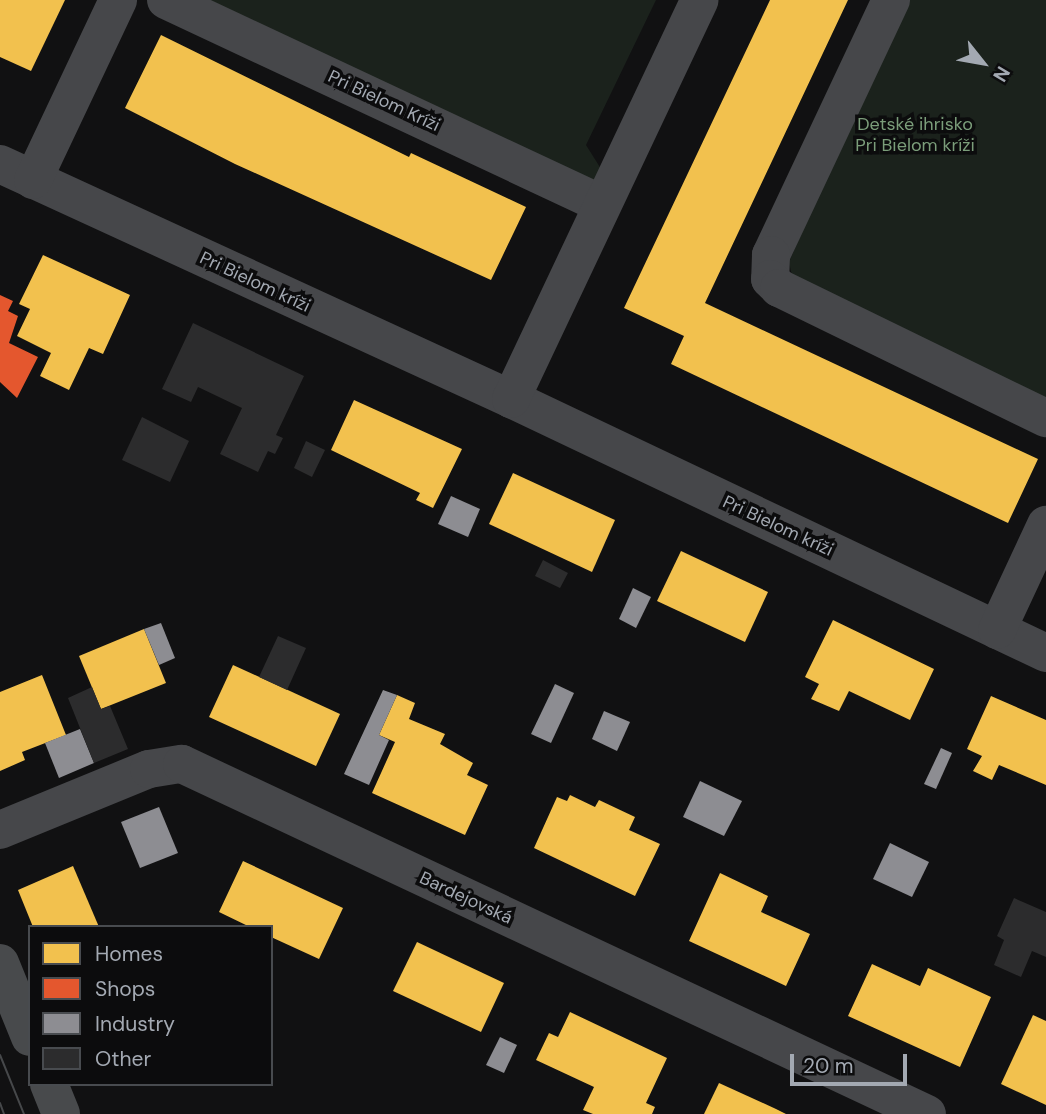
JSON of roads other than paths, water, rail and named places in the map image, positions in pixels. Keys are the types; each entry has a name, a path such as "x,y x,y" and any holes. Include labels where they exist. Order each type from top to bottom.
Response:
{"main road":[{"path":"0,963 28,1032"},
{"path":"50,1086 61,1114"}],"street":[{"path":"17,172 118,0"},
{"name":"Pri Bielom Kríži","path":"166,0 602,204"},
{"path":"511,399 700,0"},
{"path":"891,0 771,255 771,279 779,288 1046,418"},
{"name":"Pri Bielom kríži","path":"17,172 511,399 1046,653"},
{"path":"997,630 1046,525"},
{"name":"Bardejovská","path":"0,830 149,769 182,765 927,1114"}],"tram line":[{"path":"0,1055 24,1114"},
{"path":"0,1103 4,1114"}],"park label":[{"name":"Detské ihrisko Pri Bielom kríži","path":"915,135"}]}
